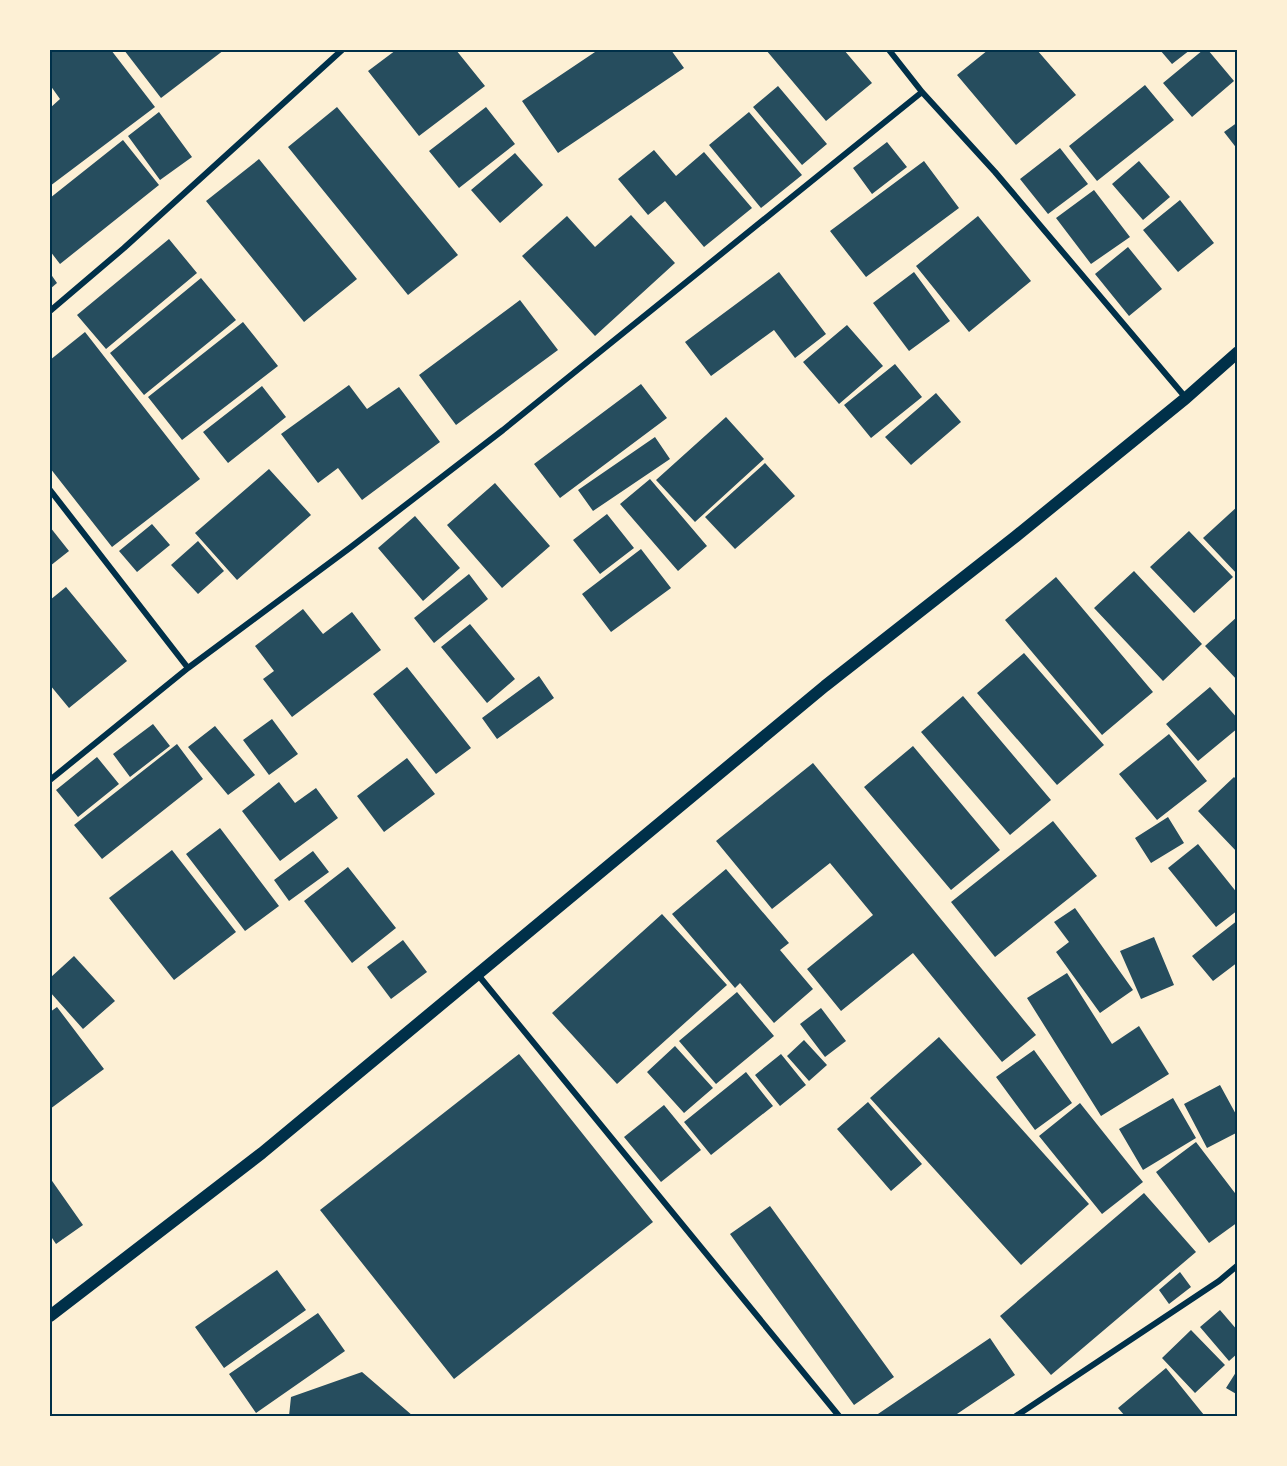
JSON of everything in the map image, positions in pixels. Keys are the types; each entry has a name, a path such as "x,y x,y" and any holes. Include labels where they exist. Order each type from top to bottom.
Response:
{"main road":[{"path":"50,1316 262,1153 825,686 1186,398 1238,352"}],"street":[{"path":"50,311 124,248 342,50"},
{"path":"890,50 921,92 995,172 1186,398"},
{"path":"50,780 188,668 351,548 503,430 921,92"},
{"path":"50,490 188,668"},
{"path":"478,976 839,1416"},
{"path":"1016,1416 1219,1281 1238,1265"}],"building":[{"path":"50,50 111,50 155,107 50,186 50,108 60,99 50,85"},
{"path":"124,50 224,50 161,98"},
{"path":"396,50 456,50 485,86 419,136 368,71"},
{"path":"598,50 671,50 684,68 558,153 522,101"},
{"path":"766,50 844,50 872,83 826,121"},
{"path":"988,50 1037,50 1076,95 1016,145 957,75"},
{"path":"1160,50 1190,50 1172,64"},
{"path":"1203,50 1208,50 1234,81 1192,117 1163,83"},
{"path":"1145,85 1174,120 1097,181 1069,146"},
{"path":"778,86 827,144 802,165 753,107"},
{"path":"337,107 458,255 408,295 288,147"},
{"path":"486,107 515,144 459,188 429,151"},
{"path":"159,112 192,157 160,180 128,136"},
{"path":"749,112 802,175 761,208 709,145"},
{"path":"1238,122 1238,150 1224,132"},
{"path":"123,140 159,185 60,264 50,251 50,198"},
{"path":"887,142 907,167 872,194 853,168"},
{"path":"1060,148 1088,184 1048,214 1020,179"},
{"path":"654,150 676,176 704,152 752,208 704,247 665,201 648,215 618,179"},
{"path":"515,153 543,185 500,223 471,190"},
{"path":"259,159 357,279 304,322 206,201"},
{"path":"924,161 959,208 866,277 830,231"},
{"path":"1139,161 1170,197 1143,220 1112,184"},
{"path":"1094,190 1130,237 1091,264 1056,218"},
{"path":"1180,200 1214,243 1178,272 1143,230"},
{"path":"631,215 675,263 595,336 522,256 567,216 595,247"},
{"path":"978,216 1031,281 969,332 916,266"},
{"path":"169,239 197,273 106,349 77,315"},
{"path":"1128,247 1162,289 1129,316 1095,274"},
{"path":"779,272 826,334 795,358 774,330 711,376 685,342"},
{"path":"914,272 950,321 909,351 873,303"},
{"path":"50,273 57,283 50,289"},
{"path":"201,278 236,320 144,395 110,353"},
{"path":"520,300 558,350 456,425 419,375"},
{"path":"243,322 278,366 182,440 148,397"},
{"path":"847,325 883,366 839,404 803,362"},
{"path":"85,332 200,479 112,547 50,468 50,360"},
{"path":"895,364 922,397 871,438 844,405"},
{"path":"641,384 667,418 560,498 534,464"},
{"path":"349,385 367,409 399,387 440,442 362,500 338,468 318,483 281,434"},
{"path":"262,386 286,417 228,463 203,432"},
{"path":"936,393 961,422 911,465 885,437"},
{"path":"726,417 764,459 695,522 656,480"},
{"path":"655,437 670,459 593,511 578,490"},
{"path":"765,463 795,496 735,549 705,517"},
{"path":"269,469 311,515 237,580 195,533"},
{"path":"650,479 707,546 678,571 620,504"},
{"path":"495,483 550,546 502,588 447,525"},
{"path":"1238,506 1238,575 1203,538"},
{"path":"607,514 634,548 600,574 573,540"},
{"path":"415,516 460,568 423,601 378,548"},
{"path":"152,524 170,545 137,572 119,551"},
{"path":"50,527 69,551 50,566"},
{"path":"1189,531 1233,577 1194,613 1150,567"},
{"path":"198,541 224,571 198,594 171,565"},
{"path":"641,549 671,588 611,632 582,594"},
{"path":"1134,571 1202,644 1163,681 1094,608"},
{"path":"469,574 488,599 434,643 414,618"},
{"path":"1056,577 1153,692 1102,735 1005,620"},
{"path":"66,587 127,661 69,708 50,685 50,600"},
{"path":"303,609 323,634 352,612 381,650 292,717 263,679 274,671 255,646"},
{"path":"1238,616 1238,681 1205,646"},
{"path":"470,624 515,679 487,703 441,647"},
{"path":"1024,653 1104,745 1057,785 977,693"},
{"path":"407,667 471,748 436,774 373,694"},
{"path":"539,676 554,698 497,739 482,718"},
{"path":"1210,687 1238,719 1238,728 1198,761 1166,724"},
{"path":"963,696 1051,800 1010,835 921,732"},
{"path":"272,719 298,754 269,775 243,740"},
{"path":"153,724 170,746 130,777 113,754"},
{"path":"215,726 255,775 228,795 188,747"},
{"path":"1169,734 1207,781 1157,820 1119,774"},
{"path":"177,744 203,779 102,859 74,825"},
{"path":"913,746 1000,850 951,890 864,787"},
{"path":"97,757 119,784 78,817 56,790"},
{"path":"407,758 435,794 384,832 357,796"},
{"path":"813,763 1036,1035 1002,1062 913,953 841,1011 807,969 873,915 830,863 772,909 716,841"},
{"path":"1234,777 1238,781 1238,853 1198,811"},
{"path":"279,782 295,803 316,788 338,818 280,861 242,811"},
{"path":"1168,817 1184,843 1151,863 1135,838"},
{"path":"1053,821 1097,876 995,957 951,902"},
{"path":"220,828 279,906 245,931 186,854"},
{"path":"1198,844 1238,894 1238,910 1216,927 1168,868"},
{"path":"172,850 236,932 174,980 109,898"},
{"path":"313,851 329,872 289,901 274,880"},
{"path":"348,867 396,928 352,963 304,901"},
{"path":"726,869 789,943 780,950 813,989 774,1023 740,983 735,988 672,914"},
{"path":"1075,908 1133,990 1100,1013 1056,952 1069,942 1054,922"},
{"path":"662,914 727,985 617,1084 552,1013"},
{"path":"1238,920 1238,962 1213,981 1192,956"},
{"path":"1154,937 1174,985 1141,999 1120,951"},
{"path":"403,940 427,972 391,999 367,967"},
{"path":"74,956 115,1001 83,1029 50,992 50,978"},
{"path":"1067,973 1112,1044 1139,1026 1169,1074 1101,1116 1027,998"},
{"path":"737,992 774,1036 716,1084 679,1041"},
{"path":"57,1007 104,1069 50,1109 50,1012"},
{"path":"821,1008 846,1041 825,1057 800,1024"},
{"path":"939,1037 1089,1204 1021,1265 870,1098"},
{"path":"804,1040 827,1065 809,1081 787,1056"},
{"path":"675,1046 713,1088 684,1113 647,1072"},
{"path":"1034,1050 1072,1103 1035,1130 996,1077"},
{"path":"519,1054 653,1222 454,1379 320,1210"},
{"path":"781,1054 806,1085 780,1106 755,1075"},
{"path":"746,1072 773,1106 711,1155 684,1122"},
{"path":"1220,1085 1238,1118 1238,1132 1207,1148 1184,1104"},
{"path":"1173,1098 1196,1138 1143,1170 1119,1129"},
{"path":"868,1102 922,1164 891,1191 837,1129"},
{"path":"1080,1103 1143,1182 1102,1214 1039,1136"},
{"path":"664,1105 701,1150 661,1182 624,1137"},
{"path":"1196,1142 1238,1197 1238,1222 1209,1243 1156,1172"},
{"path":"50,1178 83,1225 56,1244 50,1235"},
{"path":"1144,1193 1196,1252 1051,1375 1000,1316"},
{"path":"770,1206 894,1377 854,1405 730,1234"},
{"path":"277,1270 306,1310 224,1368 195,1327"},
{"path":"1180,1272 1191,1287 1169,1304 1159,1290"},
{"path":"1220,1310 1238,1331 1238,1353 1229,1361 1200,1327"},
{"path":"318,1313 345,1351 256,1413 229,1374"},
{"path":"1191,1330 1225,1365 1195,1393 1162,1358"},
{"path":"990,1338 1015,1375 954,1416 875,1416"},
{"path":"1166,1368 1204,1415 1125,1416 1118,1408"},
{"path":"1238,1369 1238,1395 1226,1388"},
{"path":"362,1372 413,1416 289,1416 291,1397"}]}
